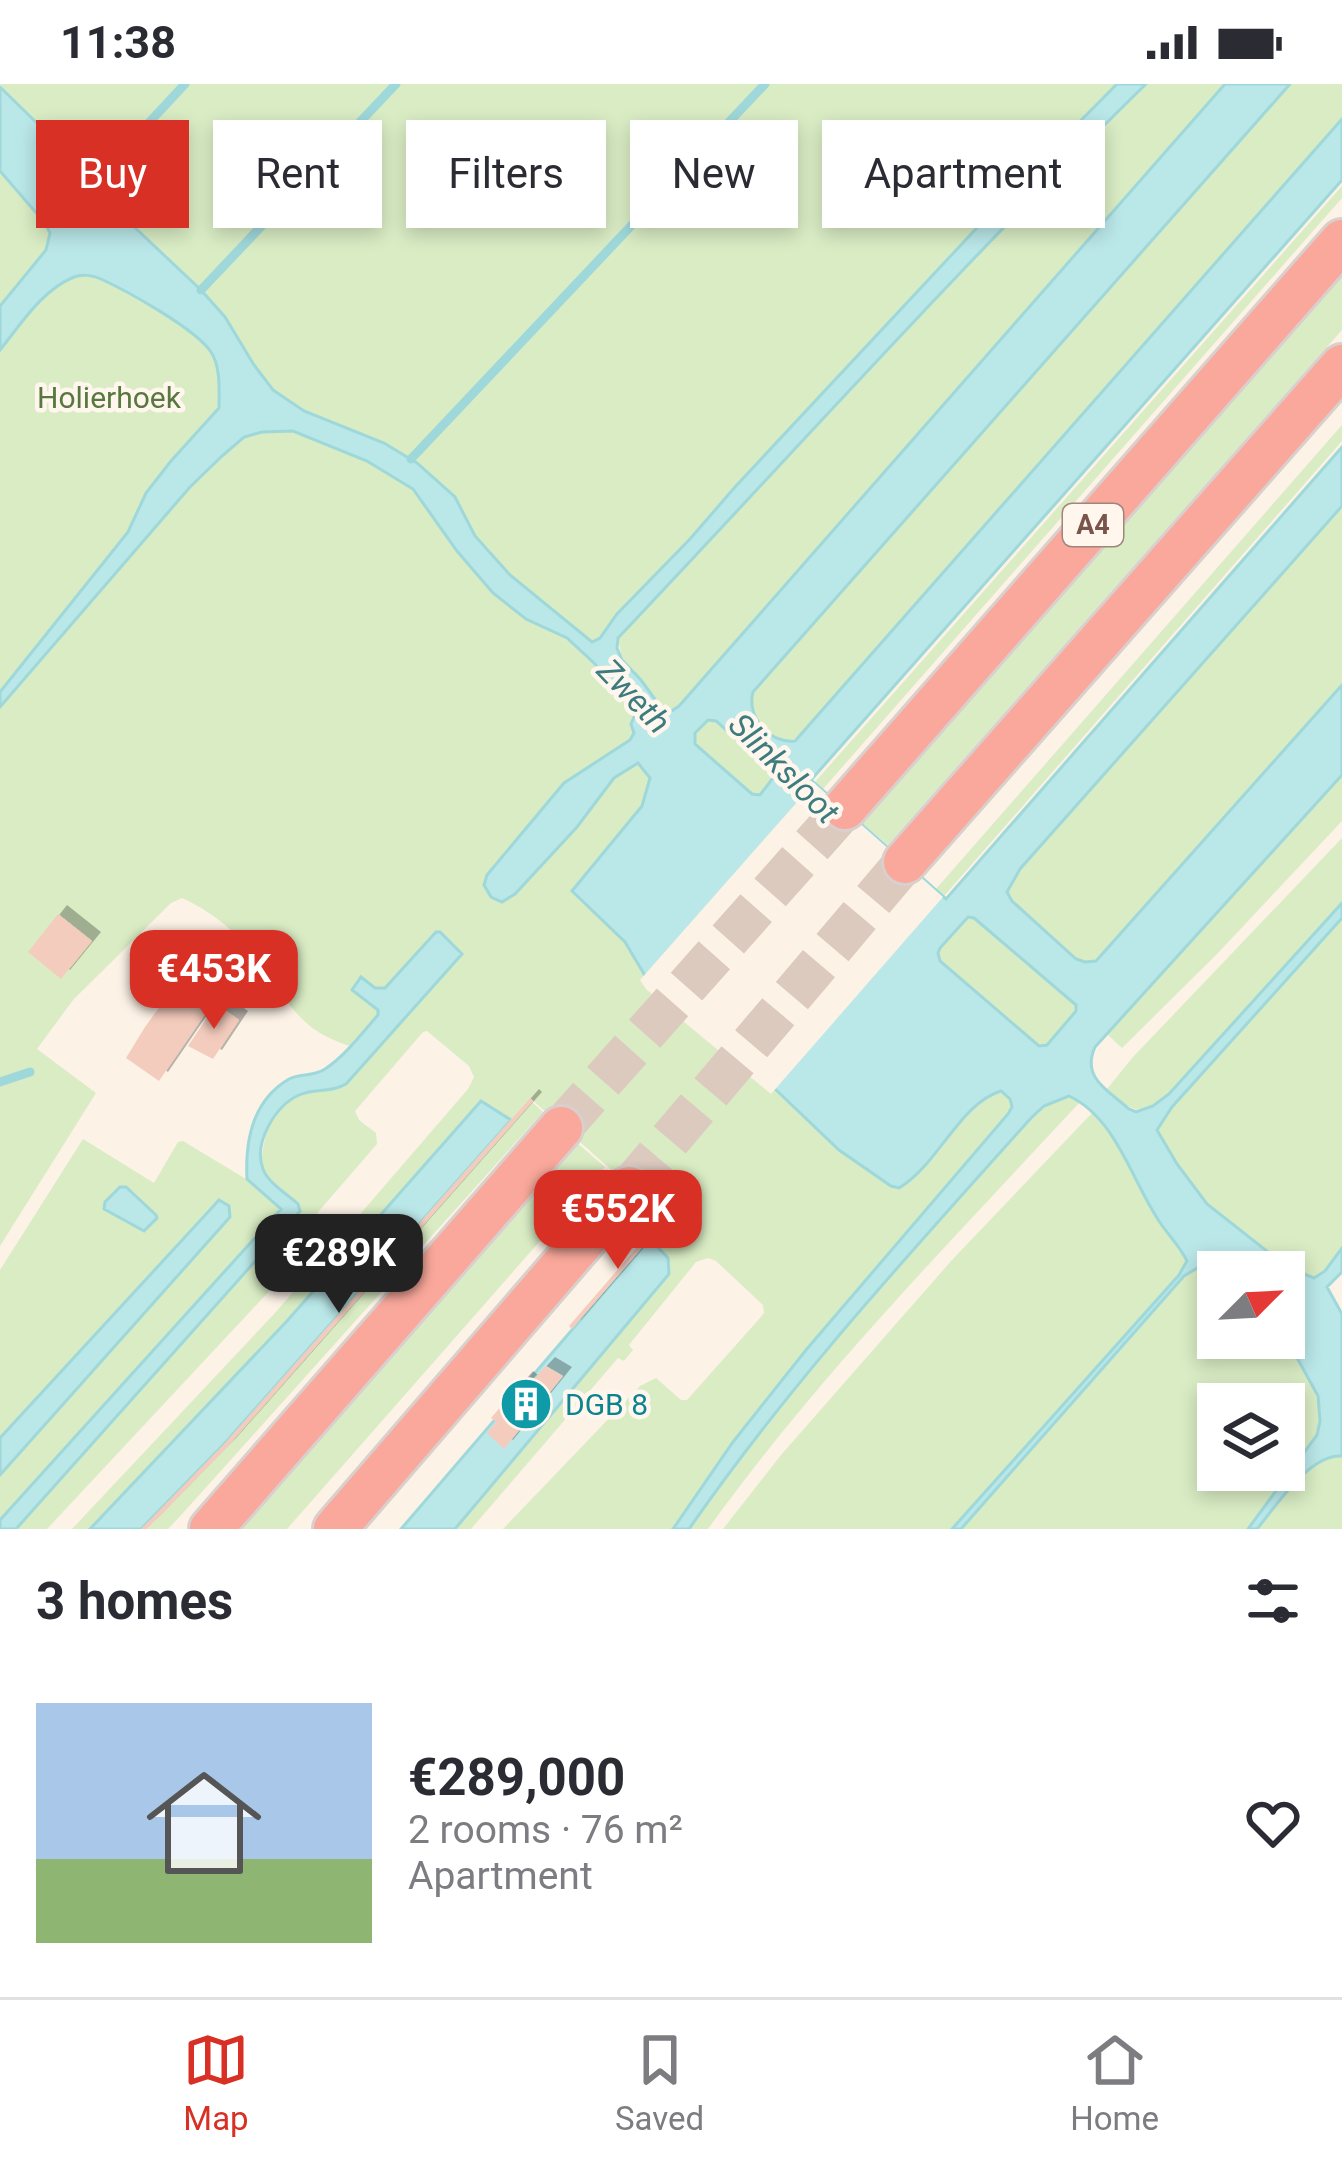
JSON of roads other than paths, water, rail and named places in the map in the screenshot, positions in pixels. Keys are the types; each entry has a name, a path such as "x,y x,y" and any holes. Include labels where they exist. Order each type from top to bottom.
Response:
{"highway":[{"name":"A4","path":"845,808 1342,241"},
{"path":"905,862 1342,366"},
{"path":"211,1529 561,1128"},
{"path":"335,1529 629,1188"}],"water":[{"path":"1117,84 1146,84 1105,125 1105,120 1081,120"},
{"path":"1225,84 1290,84 753,692 753,711 762,727 777,738 795,741 1342,119 1342,180 811,780 946,899 1342,447 1342,506 1020,869 1007,892 1076,959 1096,961 1342,685 1342,775 1095,1047 1092,1058 1099,1082 1129,1109 1136,1112 1153,1106 1342,903 1342,918 1172,1107 1157,1130 1207,1204 1267,1251 1197,1251 1197,1268 1184,1276 961,1529 952,1529 1187,1261 1099,1119 1069,1096 1044,1106 810,1370 689,1529 673,1529 733,1442 806,1350 1008,1114 1010,1099 1001,1091 986,1098 913,1178 899,1188 891,1186 839,1150 773,1087 650,984 625,942 572,891 642,806 650,778 638,763 614,778 577,827 515,894 502,902 491,897 484,885 487,875 564,783 630,740 636,712 567,638 526,619 493,593 413,489 367,461 293,431 244,437 190,487 0,707 0,692 128,532 146,493 219,408 216,365 203,343 160,311 91,276 74,277 52,290 0,350 0,306 46,250 48,228 135,228 225,317 273,390 304,411 384,443 417,463 455,497 475,536 510,575 592,642 977,228 1003,228 618,638 622,660 662,709 670,712 1099,228 1105,228 1105,221","holes":["708,720 716,721 771,770 773,778 760,795 752,794 695,744 695,733","968,917 1076,1005 1047,1045 1039,1046 940,961 940,948"]},
{"path":"0,87 36,122 36,213 0,171"},
{"path":"436,932 462,954 346,1084 299,1095 268,1126 261,1148 263,1169 300,1211 16,1529 0,1529 0,1520 281,1209 247,1179 250,1136 267,1098 289,1079 320,1071 346,1051 378,1015 378,1010 352,990 361,977 375,988 385,988"},
{"path":"481,1101 511,1120 225,1443 141,1529 90,1529 287,1321"},
{"path":"120,1187 126,1187 156,1215 144,1231 104,1209"},
{"path":"219,1200 229,1206 230,1217 0,1475 0,1438"},
{"path":"650,1239 668,1258 669,1274 455,1529 401,1529"},
{"path":"1342,1248 1342,1272 1327,1287 1342,1314 1342,1456 1330,1457 1305,1473 1305,1451 1320,1421 1318,1396 1298,1359 1305,1359 1305,1274 1314,1278 1325,1271"},
{"path":"1276,1491 1288,1491 1257,1529 1248,1529"}],"waterway":[{"path":"152,120 185,84"},
{"path":"201,290 396,84"},
{"path":"411,459 765,84"},
{"path":"0,1082 30,1072"}],"tunnel":[{"path":"561,1128 845,808"},
{"path":"629,1188 905,862"}],"place":[{"name":"DGB 8","path":"526,1404"}],"park label":[{"name":"Holierhoek","path":"109,397"}],"water label":[{"name":"Zweth","path":"634,696"},
{"name":"Slinksloot","path":"784,768"}]}
